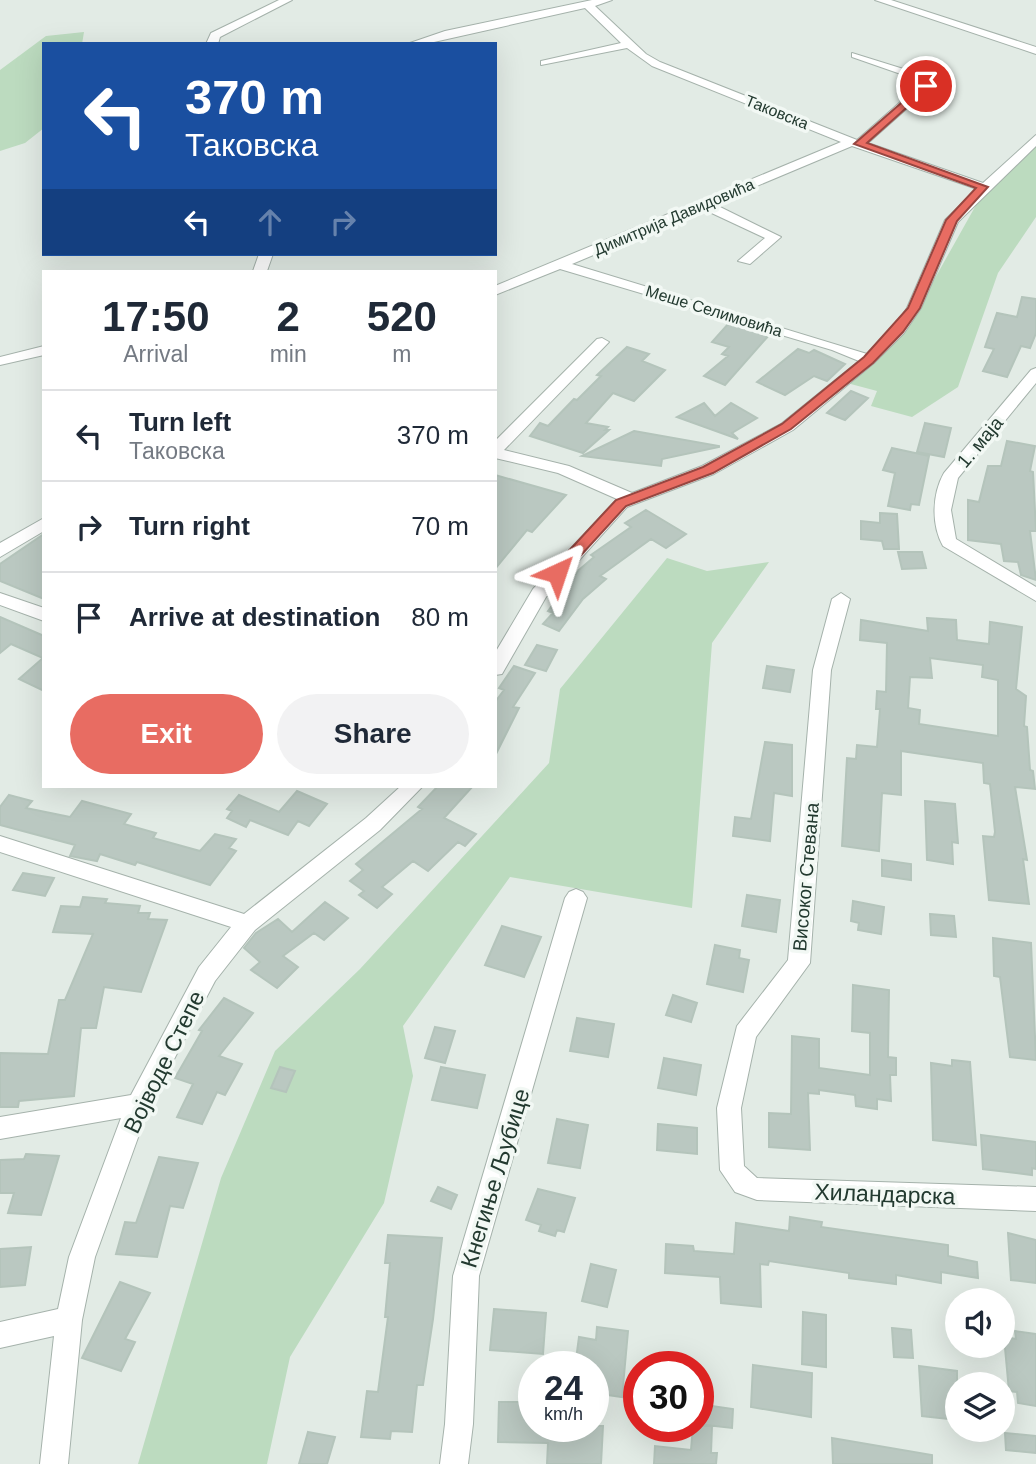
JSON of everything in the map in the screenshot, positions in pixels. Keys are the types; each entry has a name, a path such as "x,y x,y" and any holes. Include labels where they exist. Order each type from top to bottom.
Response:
{"street":[{"path":"212,42 215,35 287,0"},
{"path":"419,42 607,0"},
{"path":"880,0 1036,51"},
{"name":"Таковска","path":"588,5 656,64 856,143 983,187"},
{"path":"545,63 630,44"},
{"name":"Димитрија Давидовића","path":"497,290 856,143 926,86 922,78 856,55"},
{"path":"497,666 539,593 611,512 628,498 708,470 787,427 869,360 899,330 914,308 952,220 983,187 1036,139"},
{"path":"705,205 774,237 746,261"},
{"name":"Меше Селимовића","path":"558,264 837,347 869,360"},
{"path":"497,449 602,342"},
{"path":"0,361 42,350"},
{"name":"1. маја","path":"1036,373 950,477 943,498 944,532 949,542 1036,595"},
{"path":"497,452 597,480 628,498"},
{"path":"0,551 42,524"},
{"path":"0,599 42,614"},
{"name":"Високог Стевана","path":"736,1178 729,1161 729,1108 745,1033 799,962 822,670 841,599"},
{"name":"Војводе Степе","path":"54,1464 69,1320 82,1257 138,1104 207,974 247,924 373,824 411,788"},
{"path":"0,844 247,924"},
{"name":"Кнегиње Љубице","path":"454,1464 459,1424 466,1276 492,1195 576,898"},
{"path":"0,1128 138,1104"},
{"name":"Хиландарска","path":"736,1178 757,1189 1036,1199"},
{"path":"0,1335 69,1320"}],"green space":[{"path":"84,32 82,42 42,42 42,130 25,143 0,151 0,70 46,36"},
{"path":"1036,142 1036,217 998,273 958,387 912,417 871,406 877,391 847,383 880,358 907,328 980,198"},
{"path":"667,558 707,571 769,562 712,643 692,908 510,877 403,1026 413,1076 384,1203 290,1357 267,1464 138,1464 221,1178 275,1051 360,969 549,763 560,689"}],"building":[{"path":"1022,297 1036,299 1036,333 1030,348 1021,346 1007,377 983,371 994,349 985,347 997,313 1017,317"},
{"path":"728,324 770,334 725,385 704,376 728,356 722,354 729,347 712,342"},
{"path":"627,347 649,354 642,361 665,370 634,401 613,393 586,423 608,427 605,430 609,430 583,453 530,436 540,423 548,426 574,399 577,400 601,376 597,375"},
{"path":"798,349 809,353 814,350 845,364 827,381 814,376 785,395 757,382"},
{"path":"851,391 868,398 845,420 827,413"},
{"path":"704,403 715,416 731,403 757,418 732,433 738,439 677,417"},
{"path":"925,423 951,428 944,457 917,452"},
{"path":"634,431 719,447 662,459 661,466 582,456"},
{"path":"1007,441 1035,446 1030,471 1033,472 1036,531 1030,531 1036,580 1021,575 1018,562 1004,561 1001,544 968,540 968,500 979,502 988,466 1001,466"},
{"path":"892,448 929,456 919,505 911,504 910,510 888,506 895,473 883,470"},
{"path":"497,476 566,495 532,532 527,530 497,567"},
{"path":"646,510 686,534 666,548 651,539 600,576 606,579 583,599 559,631 543,624 553,613 548,611 579,570 594,557 591,555 631,527 625,523"},
{"path":"880,513 897,514 899,549 884,549 882,541 861,539 861,521 880,523"},
{"path":"42,535 42,598 0,581 0,564"},
{"path":"898,552 922,552 926,568 902,569"},
{"path":"0,617 42,635 42,658 11,644 0,653"},
{"path":"927,618 956,620 957,640 989,644 990,622 1022,627 1016,689 1026,696 1024,726 1027,727 1030,770 1033,771 1035,789 1015,787 1027,860 1023,859 1029,904 989,900 983,836 994,837 995,832 990,784 984,783 983,763 901,751 901,795 882,793 879,851 842,846 847,758 856,759 857,745 877,747 880,709 876,709 877,691 886,692 887,643 860,640 861,620 928,631","holes":["930,658 983,665 982,677 998,680 998,736 919,724 920,710 908,708 910,677 932,678"]},
{"path":"537,645 557,650 546,671 525,665"},
{"path":"42,659 42,690 19,679"},
{"path":"514,666 535,673 513,707 519,708 497,752 497,699 504,690 499,688"},
{"path":"767,666 794,670 790,692 763,688"},
{"path":"765,742 792,745 792,796 774,793 770,841 733,836 735,817 751,819"},
{"path":"436,788 471,788 444,818 476,834 465,846 458,842 428,871 413,861 382,887 392,894 377,908 359,895 364,891 350,881 363,870 356,864 422,809 418,807"},
{"path":"297,791 327,804 309,826 298,821 288,835 250,820 246,827 227,818 232,811 227,809 239,795 279,812"},
{"path":"9,795 32,801 26,808 70,817 82,801 131,814 124,824 156,833 153,838 200,851 215,834 236,839 229,848 236,851 210,885 137,862 135,865 100,854 97,861 70,856 75,845 0,825 0,807"},
{"path":"925,801 955,804 958,843 952,842 953,864 927,860"},
{"path":"882,860 911,864 911,880 882,876"},
{"path":"23,873 54,878 45,896 13,890"},
{"path":"747,895 780,900 776,932 742,926"},
{"path":"83,897 107,899 105,903 140,906 138,913 150,913 148,919 167,920 141,992 104,987 96,1028 81,1028 74,1096 19,1101 18,1107 0,1107 0,1053 48,1054 59,1000 65,1000 93,934 53,932 61,906 80,907"},
{"path":"853,901 884,907 881,934 858,930 859,923 851,921"},
{"path":"325,902 348,918 324,940 314,933 283,956 298,967 277,988 251,970 260,962 244,948 256,933 278,919 292,932"},
{"path":"930,914 954,916 956,937 931,935"},
{"path":"502,926 541,937 524,977 485,965"},
{"path":"993,938 1031,943 1036,1060 1010,1057 1000,977 994,976"},
{"path":"715,945 740,950 739,958 749,960 743,992 707,984"},
{"path":"853,985 889,990 888,1057 896,1058 896,1075 890,1075 891,1101 877,1099 877,1109 856,1106 855,1095 819,1090 819,1094 808,1093 810,1150 769,1147 769,1113 791,1114 792,1036 819,1039 819,1068 870,1075 870,1033 852,1031"},
{"path":"673,995 697,1003 691,1022 666,1015"},
{"path":"224,998 253,1013 219,1056 242,1064 225,1095 217,1092 202,1124 177,1117 193,1084 175,1078 202,1031 199,1030"},
{"path":"577,1018 614,1024 608,1057 570,1051"},
{"path":"435,1027 455,1031 445,1063 425,1058"},
{"path":"664,1058 701,1065 696,1095 658,1088"},
{"path":"952,1060 970,1062 976,1145 933,1140 931,1063 952,1066"},
{"path":"280,1067 295,1071 286,1092 271,1088"},
{"path":"441,1067 485,1075 477,1108 432,1100"},
{"path":"557,1119 588,1125 580,1168 548,1163"},
{"path":"658,1124 697,1128 697,1154 657,1150"},
{"path":"981,1135 1036,1142 1036,1169 1032,1168 1032,1175 983,1169"},
{"path":"26,1154 59,1156 41,1215 8,1213 14,1193 0,1193 0,1160 24,1159"},
{"path":"159,1157 198,1163 183,1208 170,1206 157,1257 116,1254 125,1222 136,1223"},
{"path":"438,1187 457,1195 451,1209 431,1201"},
{"path":"538,1189 575,1198 564,1232 557,1230 555,1236 539,1231 541,1225 526,1220"},
{"path":"790,1217 822,1222 821,1227 948,1245 948,1256 977,1262 978,1278 941,1272 941,1283 896,1275 896,1284 849,1278 849,1273 769,1261 768,1265 760,1264 761,1307 721,1303 720,1277 665,1273 666,1244 693,1246 694,1251 734,1254 736,1223 789,1231"},
{"path":"1008,1233 1036,1240 1036,1283 1011,1280"},
{"path":"388,1235 442,1238 423,1385 417,1385 412,1432 391,1431 390,1439 361,1437 367,1391 378,1392 388,1317 385,1317 390,1263 385,1263"},
{"path":"31,1247 25,1285 0,1287 0,1249"},
{"path":"591,1264 616,1270 607,1307 582,1301"},
{"path":"120,1282 150,1293 125,1339 135,1342 121,1371 82,1358"},
{"path":"494,1309 546,1313 543,1351 490,1350"},
{"path":"803,1312 826,1315 826,1367 802,1364"},
{"path":"597,1327 628,1331 626,1351 623,1351 622,1397 609,1395 609,1351 577,1351 579,1337 596,1340"},
{"path":"892,1328 911,1330 913,1358 894,1357"},
{"path":"1015,1331 1036,1334 1036,1406 1018,1403 1015,1372 1007,1372 1006,1358 1015,1358"},
{"path":"753,1365 812,1373 811,1417 751,1407"},
{"path":"919,1366 957,1371 945,1372 945,1419 922,1416"},
{"path":"499,1402 518,1402 518,1442 602,1442 601,1464 547,1464 548,1443 498,1442"},
{"path":"714,1406 733,1409 732,1428 714,1426"},
{"path":"308,1432 335,1437 327,1464 299,1464"},
{"path":"1015,1434 1036,1436 1036,1453 1006,1450 1006,1442 1015,1442"},
{"path":"832,1438 932,1455 932,1464 833,1464"},
{"path":"692,1442 711,1442 711,1453 717,1453 716,1464 654,1464 655,1446 691,1450"}],"route":[{"path":"557,573 611,512 628,498 708,470 787,427 869,360 899,330 914,308 939,243 952,220 983,187 860,144 926,86"}]}
